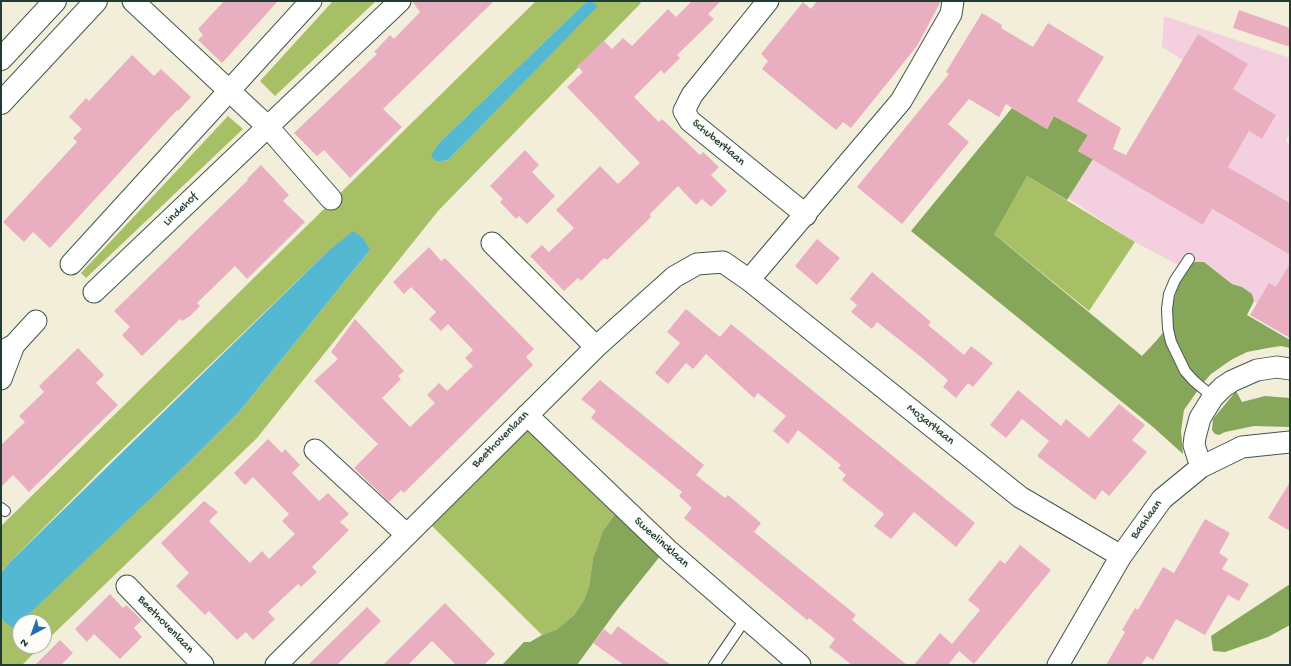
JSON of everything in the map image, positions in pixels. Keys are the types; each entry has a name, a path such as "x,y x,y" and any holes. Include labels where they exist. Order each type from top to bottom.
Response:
{"main road":[{"path":"1,59 55,1"},
{"path":"1,103 96,1"}],"street":[{"path":"133,1 268,127 331,199"},
{"path":"71,264 312,1"},
{"name":"Lindehof","path":"94,292 400,1"},
{"name":"Schubertlaan","path":"768,1 692,95 684,111 690,122 806,215"},
{"path":"749,280 902,101 951,14 953,1"},
{"path":"492,243 596,347"},
{"name":"Beethovenlaan","path":"276,665 406,534 596,347 674,277 697,264 723,262 749,280"},
{"name":"Mozartlaan","path":"749,280 1020,497 1122,556"},
{"path":"1,379 7,348 36,321"},
{"path":"1201,467 1194,445 1195,437 1200,418 1213,397 1227,384 1257,370 1277,367 1290,369"},
{"name":"Sweelincklaan","path":"527,415 643,527 800,665"},
{"name":"Bachlaan","path":"1058,665 1122,556 1162,499 1201,467 1242,447 1290,442"},
{"path":"315,450 406,534"},
{"name":"Beethovenlaan","path":"127,586 203,665"}],"lane":[{"path":"1189,259 1175,280 1169,294 1166,309 1168,329 1171,342 1185,370 1194,381 1213,397"},
{"path":"714,665 746,618"}],"shaded area":[{"path":"1164,16 1290,58 1290,130 1286,142 1290,145 1290,203 1228,167 1249,131 1262,139 1276,115 1233,89 1248,64 1198,34 1183,60 1162,47"},
{"path":"1093,159 1203,225 1210,214 1207,212 1209,208 1288,254 1290,253 1290,263 1281,278 1290,284 1257,303 1254,301 1252,294 1242,287 1232,284 1204,262 1172,308 1165,330 1161,318 1161,306 1168,283 1178,265 1135,242 1068,198"}],"green space":[{"path":"333,1 376,1 275,96 260,81"},
{"path":"536,1 587,1 438,144 436,162 448,160 597,6 592,1 639,1 641,3 438,211 257,438 52,635 52,614 28,614 187,464 239,412 370,250 327,252 105,466 10,562 1,573 1,526"},
{"path":"1012,108 1047,129 1054,116 1088,135 1078,151 1093,159 1067,200 1027,176 994,234 1142,356 1165,330 1179,282 1188,267 1195,262 1204,262 1232,284 1242,287 1252,294 1254,301 1247,315 1290,340 1290,348 1281,346 1247,352 1231,360 1211,374 1184,410 1181,431 1183,454 1153,427 911,231"},
{"path":"228,116 243,129 86,278 81,273"},
{"path":"1027,176 1135,242 1089,311 993,233"},
{"path":"1236,391 1242,402 1265,396 1290,398 1290,427 1254,426 1225,432 1219,435 1215,434 1212,430 1213,419"},
{"path":"531,426 620,507 603,531 593,558 589,586 584,600 574,615 556,630 542,635 432,526"},
{"path":"620,507 665,550 617,610 577,665 502,665 524,642 530,642 542,635 556,630 574,615 584,600 589,586 593,558 603,531"},
{"path":"1290,584 1290,625 1268,637 1225,652 1213,651 1211,636"},
{"path":"1,617 4,622 12,626 12,654 33,654 22,665 1,665"}],"water":[{"path":"587,1 592,1 598,6 448,160 437,162 431,156 438,144"},
{"path":"353,231 363,238 370,250 239,412 187,464 29,614 12,614 12,627 4,622 1,617 1,573 10,562 327,252"}],"building":[{"path":"224,1 278,1 222,63 198,40 203,35 198,29"},
{"path":"412,1 494,1 383,109 402,127 350,178 324,150 317,156 294,133 377,54 374,52 390,35 394,39 420,12"},
{"path":"692,1 721,1 708,14 714,19 677,55 680,58 664,74 661,70 634,97 659,122 662,119 700,155 703,152 719,167 711,175 727,191 711,207 702,199 696,205 678,186 650,214 651,217 607,260 604,258 581,281 578,278 564,291 530,256 542,245 549,252 574,228 556,210 600,166 618,184 640,163 567,87 583,72 577,66 604,41 612,49 623,38 632,46 668,9 676,17"},
{"path":"817,1 941,1 917,46 851,128 843,122 836,130 762,69 768,61 761,54 803,2 811,9"},
{"path":"1239,10 1290,28 1290,47 1233,28"},
{"path":"982,13 1002,25 1001,28 1033,47 1048,23 1104,57 1077,101 1121,128 1113,149 1126,155 1198,34 1248,64 1233,89 1276,115 1262,139 1249,131 1228,167 1290,203 1290,255 1212,209 1203,225 1078,151 1088,135 1054,116 1047,129 1006,104 999,117 969,99 948,124 969,142 902,224 857,187 949,74 946,72"},
{"path":"132,55 154,76 161,69 191,97 178,111 177,110 50,248 33,232 24,242 3,222 77,142 73,138 82,129 69,117 86,98 89,101"},
{"path":"525,150 539,165 532,172 555,196 527,224 519,216 516,219 500,202 503,199 490,186"},
{"path":"261,165 289,195 283,201 305,222 247,279 235,266 197,303 200,306 190,316 182,321 180,319 142,356 122,335 130,327 114,311 248,180 247,179"},
{"path":"817,239 840,258 817,285 795,266"},
{"path":"429,247 441,261 445,258 534,349 526,357 533,365 404,493 401,490 389,502 354,468 378,444 314,381 338,359 331,352 355,319 404,371 398,376 401,379 382,398 410,427 435,403 427,395 439,383 447,391 473,366 465,358 473,350 448,324 441,331 429,319 436,312 411,287 404,294 393,282"},
{"path":"1290,263 1290,338 1250,315 1269,283 1276,287"},
{"path":"872,272 931,322 928,325 964,355 971,346 993,363 973,387 968,383 956,398 943,387 948,380 921,357 877,322 872,329 851,312 857,305 850,299"},
{"path":"686,309 720,337 731,324 975,523 956,547 914,512 891,539 874,526 884,514 842,480 846,475 838,468 841,465 798,430 788,444 773,431 786,416 758,393 754,398 706,354 693,369 686,363 668,384 655,373 680,343 667,332"},
{"path":"78,348 104,375 96,383 118,405 29,492 13,475 1,487 1,445 25,422 19,416 44,392 39,386"},
{"path":"600,380 704,465 696,475 725,498 728,495 761,523 754,532 856,615 852,620 907,665 852,665 829,647 835,639 809,618 807,620 684,518 692,508 679,496 682,492 591,418 596,411 581,399"},
{"path":"1018,390 1061,426 1066,419 1089,438 1119,404 1145,425 1132,440 1147,452 1109,496 1102,490 1095,500 1037,456 1049,441 1022,419 1006,438 990,425"},
{"path":"268,439 282,453 285,449 300,465 292,473 319,501 328,493 349,514 340,522 349,530 312,567 317,572 301,587 298,584 268,612 275,619 253,640 246,632 237,640 209,611 205,615 176,586 189,573 161,543 204,501 218,512 209,521 250,563 262,551 269,559 295,534 282,521 289,514 253,477 245,485 234,473"},
{"path":"1290,482 1290,531 1268,518"},
{"path":"1205,519 1230,533 1219,553 1228,559 1222,569 1249,584 1239,601 1228,595 1205,635 1176,619 1153,660 1147,656 1141,665 1106,665 1125,632 1122,630 1135,608 1138,610 1163,567 1174,573"},
{"path":"1020,545 1051,570 974,664 959,651 948,665 914,665 940,633 952,644 980,610 968,600 1000,560 1005,564"},
{"path":"110,594 123,608 126,605 142,620 134,628 142,637 120,659 94,634 87,642 75,629"},
{"path":"445,603 495,654 484,665 456,665 432,641 408,665 383,665"},
{"path":"367,607 381,621 337,665 308,665"},
{"path":"618,626 671,665 624,665 593,643 604,629 611,635"},
{"path":"60,640 73,653 61,665 35,665 46,654 52,654 52,648"}]}
